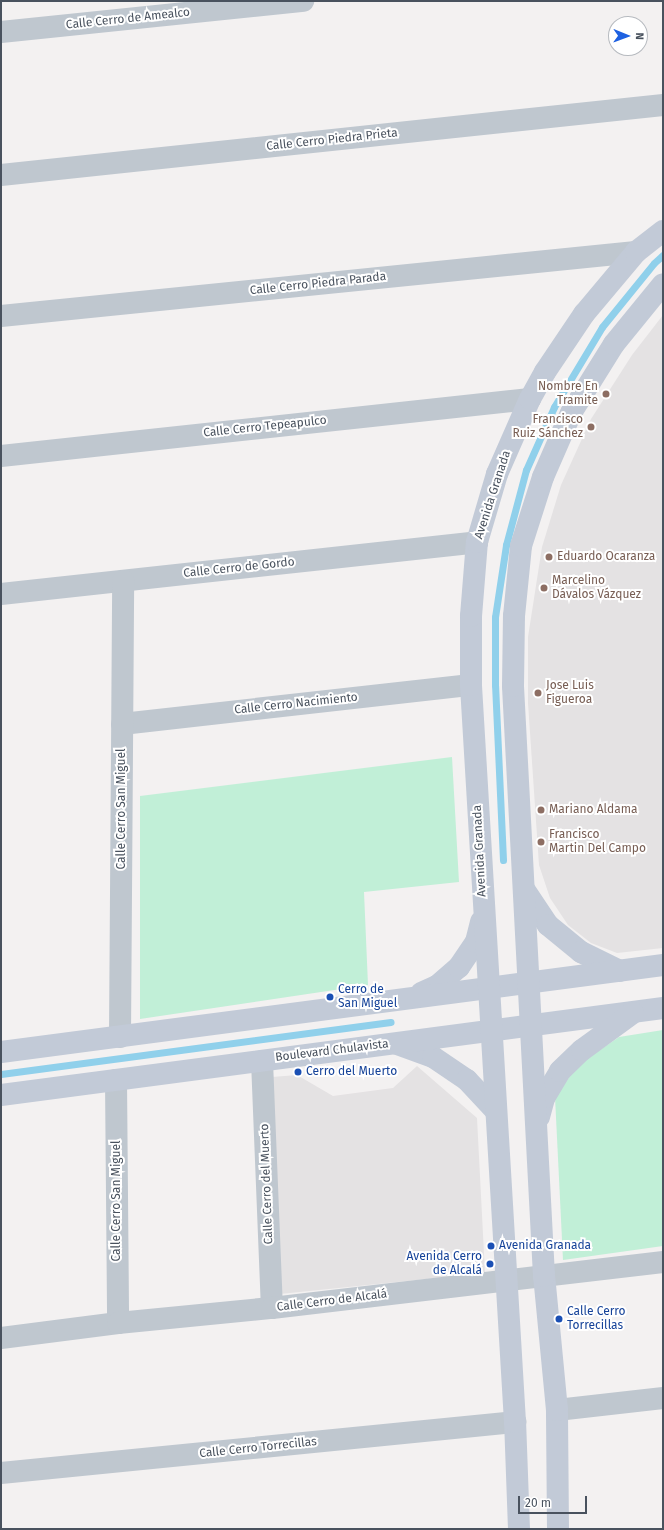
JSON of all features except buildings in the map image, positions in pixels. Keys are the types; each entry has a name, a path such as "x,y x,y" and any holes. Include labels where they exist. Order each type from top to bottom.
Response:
{"main road":[{"name":"Avenida Granada","path":"519,1529 515,1422 495,1110 471,685 471,616 477,542 497,474 530,399 584,314 636,252 663,231"},
{"path":"558,1529 557,1410 544,1276 528,983 513,686 514,616 521,546 543,477 571,413 614,344 663,284"},
{"path":"524,889 553,929 581,952 620,971"},
{"path":"410,998 437,986 460,967 476,942 484,913"},
{"path":"1,1052 663,965"},
{"name":"Boulevard Chulavista","path":"1,1095 663,1008"},
{"path":"536,1127 544,1098 560,1071 582,1050 636,1011"},
{"path":"394,1043 432,1057 461,1076 495,1110"}],"street":[{"name":"Calle Cerro de Amealco","path":"1,32 303,1"},
{"name":"Calle Cerro Piedra Prieta","path":"1,175 663,105"},
{"name":"Calle Cerro Piedra Parada","path":"1,316 636,252"},
{"name":"Calle Cerro Tepeapulco","path":"1,456 530,399"},
{"name":"Calle Cerro de Gordo","path":"1,594 477,542"},
{"name":"Calle Cerro San Miguel","path":"120,1037 123,581"},
{"name":"Calle Cerro Nacimiento","path":"122,724 471,685"},
{"name":"Calle Cerro del Muerto","path":"262,1061 272,1308"},
{"name":"Calle Cerro San Miguel","path":"116,1080 118,1323"},
{"name":"Calle Cerro de Alcalá","path":"1,1338 118,1323 272,1308 663,1262"},
{"path":"557,1410 663,1398"},
{"name":"Calle Cerro Torrecillas","path":"1,1474 515,1422"}],"shaded area":[{"path":"663,315 663,948 617,953 591,943 568,925 550,898 539,865 528,703 528,637 542,547 561,485 591,419 632,355"},
{"path":"417,1066 477,1118 485,1273 280,1294 272,1077 297,1075 333,1096 393,1088"}],"green space":[{"path":"452,757 459,882 364,892 368,985 140,1019 140,796"},
{"path":"663,1030 663,1246 563,1260 555,1097 578,1065 619,1037"}],"waterway":[{"path":"503,860 495,685 495,617 506,545 526,470 554,407 602,327 654,263 663,255"},
{"path":"1,1074 391,1022"}],"place":[{"name":"Nombre En Tramite","path":"606,394"},
{"name":"Francisco Ruiz Sánchez","path":"591,427"},
{"name":"Eduardo Ocaranza","path":"549,557"},
{"name":"Marcelino Dávalos Vázquez","path":"544,588"},
{"name":"Jose Luis Figueroa","path":"538,693"},
{"name":"Mariano Aldama","path":"541,810"},
{"name":"Francisco Martin Del Campo","path":"541,842"},
{"name":"Cerro de San Miguel","path":"330,997"},
{"name":"Cerro del Muerto","path":"298,1072"},
{"name":"Avenida Granada","path":"491,1246"},
{"name":"Avenida Cerro de Alcalá","path":"490,1264"},
{"name":"Calle Cerro Torrecillas","path":"559,1319"}]}
